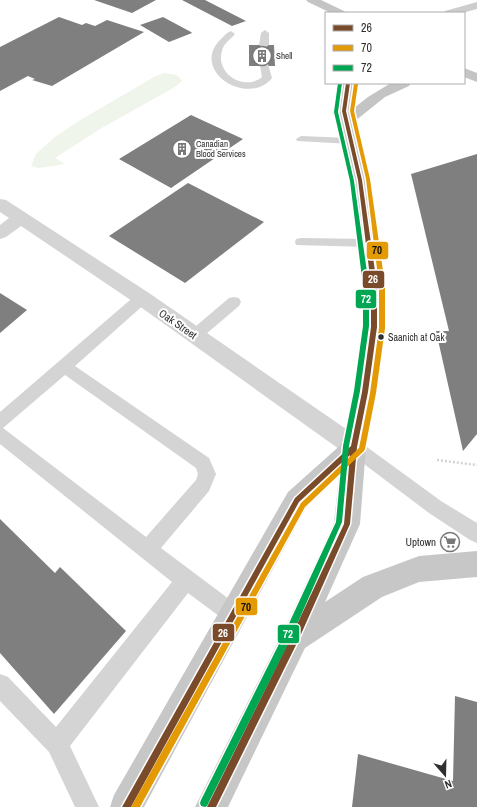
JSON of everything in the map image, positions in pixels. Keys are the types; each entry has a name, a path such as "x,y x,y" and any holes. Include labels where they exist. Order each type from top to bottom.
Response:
{"highway":[{"path":"312,0 338,12"},
{"path":"465,72 477,78"},
{"path":"465,82 477,83"},
{"path":"346,122 390,88 401,84"}],"main road":[{"path":"452,12 477,5"},
{"path":"211,807 295,638 347,524 354,447 364,398 374,328 374,285 360,180 346,122 344,101 348,84"},
{"path":"126,807 297,500 354,447"},
{"path":"295,638 374,587 419,569 477,564"}],"street":[{"name":"Oak Street","path":"0,204 142,298 354,447"},
{"path":"0,233 21,218"}],"lane":[{"path":"264,33 264,45"},
{"path":"231,34 217,50 216,64 223,75 241,85 254,85 264,82 267,78 266,66"},
{"path":"301,139 350,141"},
{"path":"301,242 368,243"},
{"path":"0,422 142,298"},
{"path":"194,336 234,302"},
{"path":"64,366 204,463 207,474 203,485 148,549"},
{"path":"0,434 186,580 234,615"},
{"path":"354,447 435,507 477,534"},
{"path":"57,744 186,580"},
{"path":"0,685 57,744 86,807"}],"path":[{"path":"437,460 477,465"}],"shaded area":[{"path":"164,73 177,75 182,81 175,87 100,129 55,158 65,164 39,168 31,166 36,154 55,137 82,119 154,77"}],"building":[{"path":"94,0 156,0 132,13"},
{"path":"182,0 205,0 246,21 232,26"},
{"path":"59,17 82,25 86,23 95,26 107,20 144,32 52,86 32,80 35,79 28,76 0,91 0,47"},
{"path":"163,17 192,33 169,42 140,25"},
{"name":"Shell","path":"249,45 274,45 275,66 249,66"},
{"name":"Canadian Blood Services","path":"191,115 243,139 171,188 119,159"},
{"path":"477,154 477,434 463,451 436,331 449,331 411,174"},
{"path":"188,183 264,222 185,283 109,236"},
{"path":"0,293 27,310 0,333"},
{"path":"0,519 55,573 60,567 126,631 54,714 0,653"},
{"path":"455,696 477,702 477,807 352,807 358,754 453,781"}],"transit line":[{"name":"72","path":"204,803 288,635 339,522 346,446 357,391 366,326 366,286 352,181 336,112 340,84"},
{"name":"26","path":"126,807 297,500 354,447 365,392 374,327 374,285 360,180 344,111 348,84"},
{"name":"70","path":"135,807 303,505 362,449 373,393 382,328 382,285 368,179 352,111 356,84"},
{"name":"26","path":"211,807 295,638 347,524 354,447 357,431"}],"place":[{"name":"Shell","path":"262,56"},
{"name":"Canadian Blood Services","path":"182,149"},
{"name":"Saanich at Oak","path":"381,337"},
{"name":"Uptown","path":"450,542"}]}
